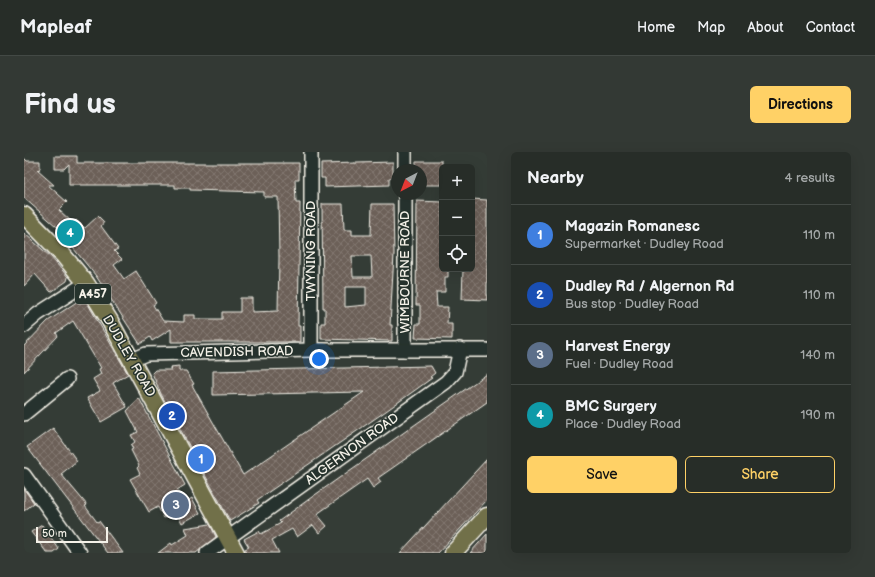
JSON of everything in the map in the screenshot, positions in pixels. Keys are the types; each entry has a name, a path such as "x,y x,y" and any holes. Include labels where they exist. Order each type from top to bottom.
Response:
{"main road":[{"name":"DUDLEY ROAD","path":"24,215 64,255 86,283 132,360 236,553"},
{"path":"453,553 487,516"}],"street":[{"name":"TWYNING ROAD","path":"311,152 311,350"},
{"path":"406,152 406,164"},
{"name":"WIMBOURNE ROAD","path":"406,200 406,350"},
{"path":"24,326 38,314 86,283"},
{"name":"ALGERNON ROAD","path":"207,553 446,382 455,372 460,349"},
{"name":"CAVENDISH ROAD","path":"132,360 146,354 311,350 487,350"},
{"path":"24,414 67,379"},
{"path":"24,475 80,553"}],"building":[{"path":"55,156 77,156 77,163 299,163 299,179 295,179 296,203 300,203 298,326 300,326 300,342 171,342 171,329 152,341 150,337 140,344 96,276 69,243 72,240 24,198 24,158 27,161 40,161 40,169 37,170 54,185 48,185 67,202 59,210 73,223 76,220 85,228 98,216 104,222 101,226 118,249 114,251 122,259 114,265 124,279 136,271 156,303 153,305 163,321 184,322 184,315 195,315 195,319 222,319 222,312 240,312 240,298 252,298 252,312 278,311 278,197 264,197 264,192 190,190 190,188 175,188 175,185 69,185 69,164 64,169 55,169"},
{"path":"416,161 442,161 442,164 439,164 439,185 427,185 427,164 416,164"},
{"path":"393,162 393,164 391,164 391,178 389,178 389,185 325,187 325,178 321,178 321,164"},
{"path":"475,199 487,200 487,300 462,299 463,272 475,272"},
{"path":"417,201 439,202 439,272 448,272 448,277 445,277 445,292 436,292 437,307 448,307 447,324 452,324 452,339 415,338 416,324 420,324 420,305 416,305"},
{"path":"322,204 343,204 344,230 352,230 352,235 371,235 372,204 393,204 394,254 390,325 392,325 392,341 321,339 321,323 325,323 325,308 323,308","holes":["352,256 371,256 372,277 353,277","345,287 366,287 366,305 345,307"]},
{"path":"24,233 51,257 68,277 67,281 51,292 35,274 24,286"},
{"path":"84,297 128,374 113,383 127,407 101,422 87,398 100,391 93,379 101,374 99,369 101,368 73,321 56,333 58,336 24,372 24,346 48,321"},
{"path":"179,366 179,371 186,371 194,384 192,385 243,475 364,392 213,395 213,371 431,366 435,373 430,377 432,378 386,411 257,500 259,503 230,521 161,394 152,373 155,370 171,370 170,367"},
{"path":"487,374 487,402 378,478 381,482 373,488 367,479 317,514 327,526 319,533 313,525 297,537 292,529 272,540 279,553 245,553 245,549 249,547 244,539 259,531 261,534 281,523 279,521 312,497"},
{"path":"139,398 185,485 177,490 184,503 192,498 200,513 182,523 176,511 164,518 158,507 149,512 130,479 140,474 137,468 139,466 131,450 133,449 131,445 135,442 131,435 138,432 127,411"},
{"path":"53,428 77,461 61,474 87,505 85,506 97,522 99,521 123,553 108,553 27,447"},
{"path":"487,459 487,500 438,553 400,553"},
{"path":"24,489 34,503 24,511"},
{"path":"210,524 216,537 196,553 158,553 171,543 172,545 188,535 185,528"},
{"path":"42,525 59,549 54,553 47,553 31,532"},
{"path":"487,534 487,553 470,553"}],"place":[{"name":"BMC Surgery","path":"70,233"},
{"name":"Dudley Rd / Algernon Rd","path":"172,416"},
{"name":"Magazin Romanesc","path":"201,459"},
{"name":"Harvest Energy","path":"176,505"}]}
